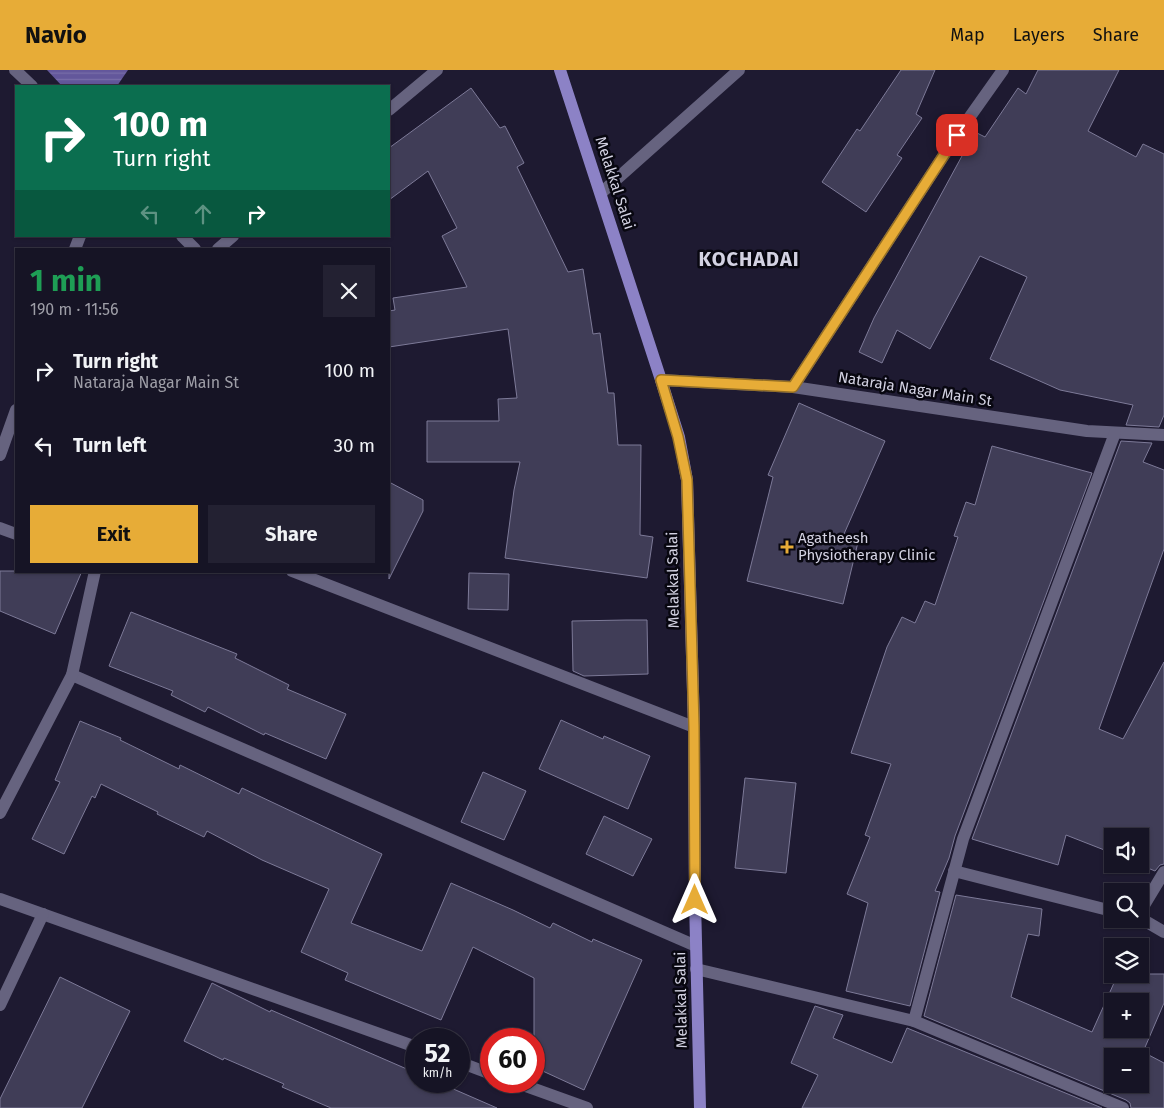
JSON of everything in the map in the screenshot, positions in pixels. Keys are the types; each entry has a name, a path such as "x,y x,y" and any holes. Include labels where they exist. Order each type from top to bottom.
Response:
{"main road":[{"name":"Melakkal Salai","path":"560,70 661,380 678,437 687,480 694,727 696,969 700,1108"}],"street":[{"path":"15,70 31,85"},
{"path":"390,109 437,70"},
{"path":"601,193 739,70"},
{"path":"793,387 957,135 1003,70"},
{"path":"183,237 194,248"},
{"path":"219,248 232,237"},
{"name":"Nataraja Nagar Main St","path":"661,380 793,387 1087,432 1164,435"},
{"path":"0,455 15,413"},
{"path":"914,1021 962,839 1115,433"},
{"path":"0,528 15,534"},
{"path":"0,813 72,675 96,573"},
{"path":"297,573 694,727"},
{"path":"72,675 696,946"},
{"path":"954,871 1104,909"},
{"path":"1149,897 1164,872"},
{"path":"0,899 405,1043"},
{"path":"0,1005 43,914"},
{"path":"1149,923 1164,932"},
{"path":"696,969 914,1021 1123,1108"},
{"path":"545,1093 587,1108"}],"shaded area":[{"path":"47,70 128,70 118,85 61,85"}],"building":[{"path":"901,70 935,70 916,114 922,118 897,155 902,158 866,212 822,182 857,129 860,131"},
{"path":"1038,70 1119,70 1088,131 1136,157 1143,144 1164,154 1164,415 1159,427 1126,425 1133,405 1060,390 990,359 1027,277 980,256 930,349 897,330 882,363 859,352 874,318 975,132 985,137 1018,88 1026,94"},
{"path":"471,88 500,128 505,126 524,163 517,167 568,272 583,269 593,334 600,333 608,393 614,393 618,445 641,445 640,535 653,537 647,578 505,558 514,490 520,462 427,462 427,421 499,421 498,399 517,398 508,329 390,347 390,311 395,310 393,298 467,287 442,236 457,228 428,171 390,199 390,147"},
{"path":"799,403 885,441 844,534 859,538 843,604 747,581 773,477 768,475"},
{"path":"1121,441 1152,443 1143,462 1164,470 1164,549 1099,729 1123,739 1164,662 1164,864 1160,865 1155,871 1149,869 1149,828 1104,828 1104,850 1066,835 1058,865 972,839"},
{"path":"992,446 1092,473 955,836 949,858 935,891 940,892 910,1006 846,991 868,903 847,894 870,837 865,835 891,764 851,753 887,647 902,617 915,623 925,601 935,605 958,537 954,536 966,502 975,505"},
{"path":"390,483 423,500 423,511 389,579"},
{"path":"0,571 15,571 15,573 81,573 55,634 0,611"},
{"path":"469,573 509,574 508,610 468,609"},
{"path":"131,612 237,654 235,658 289,685 287,689 346,714 326,759 265,733 264,735 208,707 205,712 171,695 173,691 109,666"},
{"path":"647,620 648,674 584,676 573,671 572,621"},
{"path":"561,720 603,739 604,736 650,756 628,809 539,769"},
{"path":"80,721 121,738 120,740 179,769 180,765 239,794 242,788 382,854 351,923 422,951 451,883 550,928 553,923 592,942 593,939 642,960 584,1090 545,1072 545,1028 534,1028 534,978 473,947 441,1020 345,980 348,973 301,952 329,889 262,860 207,831 204,837 101,784 95,798 92,796 64,854 32,839 60,782 55,780"},
{"path":"483,772 526,791 504,840 461,822"},
{"path":"745,778 796,783 786,873 735,868"},
{"path":"604,816 652,839 633,876 586,854"},
{"path":"956,895 1042,909 1039,936 1028,934 1011,997 1092,1032 1104,1005 1104,1038 1149,1038 1145,1048 1104,1048 1104,1091 924,1016"},
{"path":"1149,974 1164,974 1164,1003 1149,1038 1149,993 1109,993 1114,983 1149,983"},
{"path":"60,977 130,1011 82,1108 0,1108 0,1099"},
{"path":"212,983 270,1012 271,1010 405,1068 405,1093 463,1093 497,1108 331,1108 282,1087 284,1084 224,1058 223,1060 184,1041"},
{"path":"815,1006 843,1015 833,1038 892,1063 907,1028 1102,1108 802,1108 818,1075 791,1063"},
{"path":"1149,1055 1164,1063 1164,1108 1131,1108 1130,1103 1109,1093 1149,1093"}],"place":[{"name":"Agatheesh Physiotherapy Clinic","path":"787,547"}],"district":[{"name":"KOCHADAI","path":"749,259"}],"route":[{"path":"695,900 694,727 687,480 678,437 661,380 793,387 957,135"}]}
